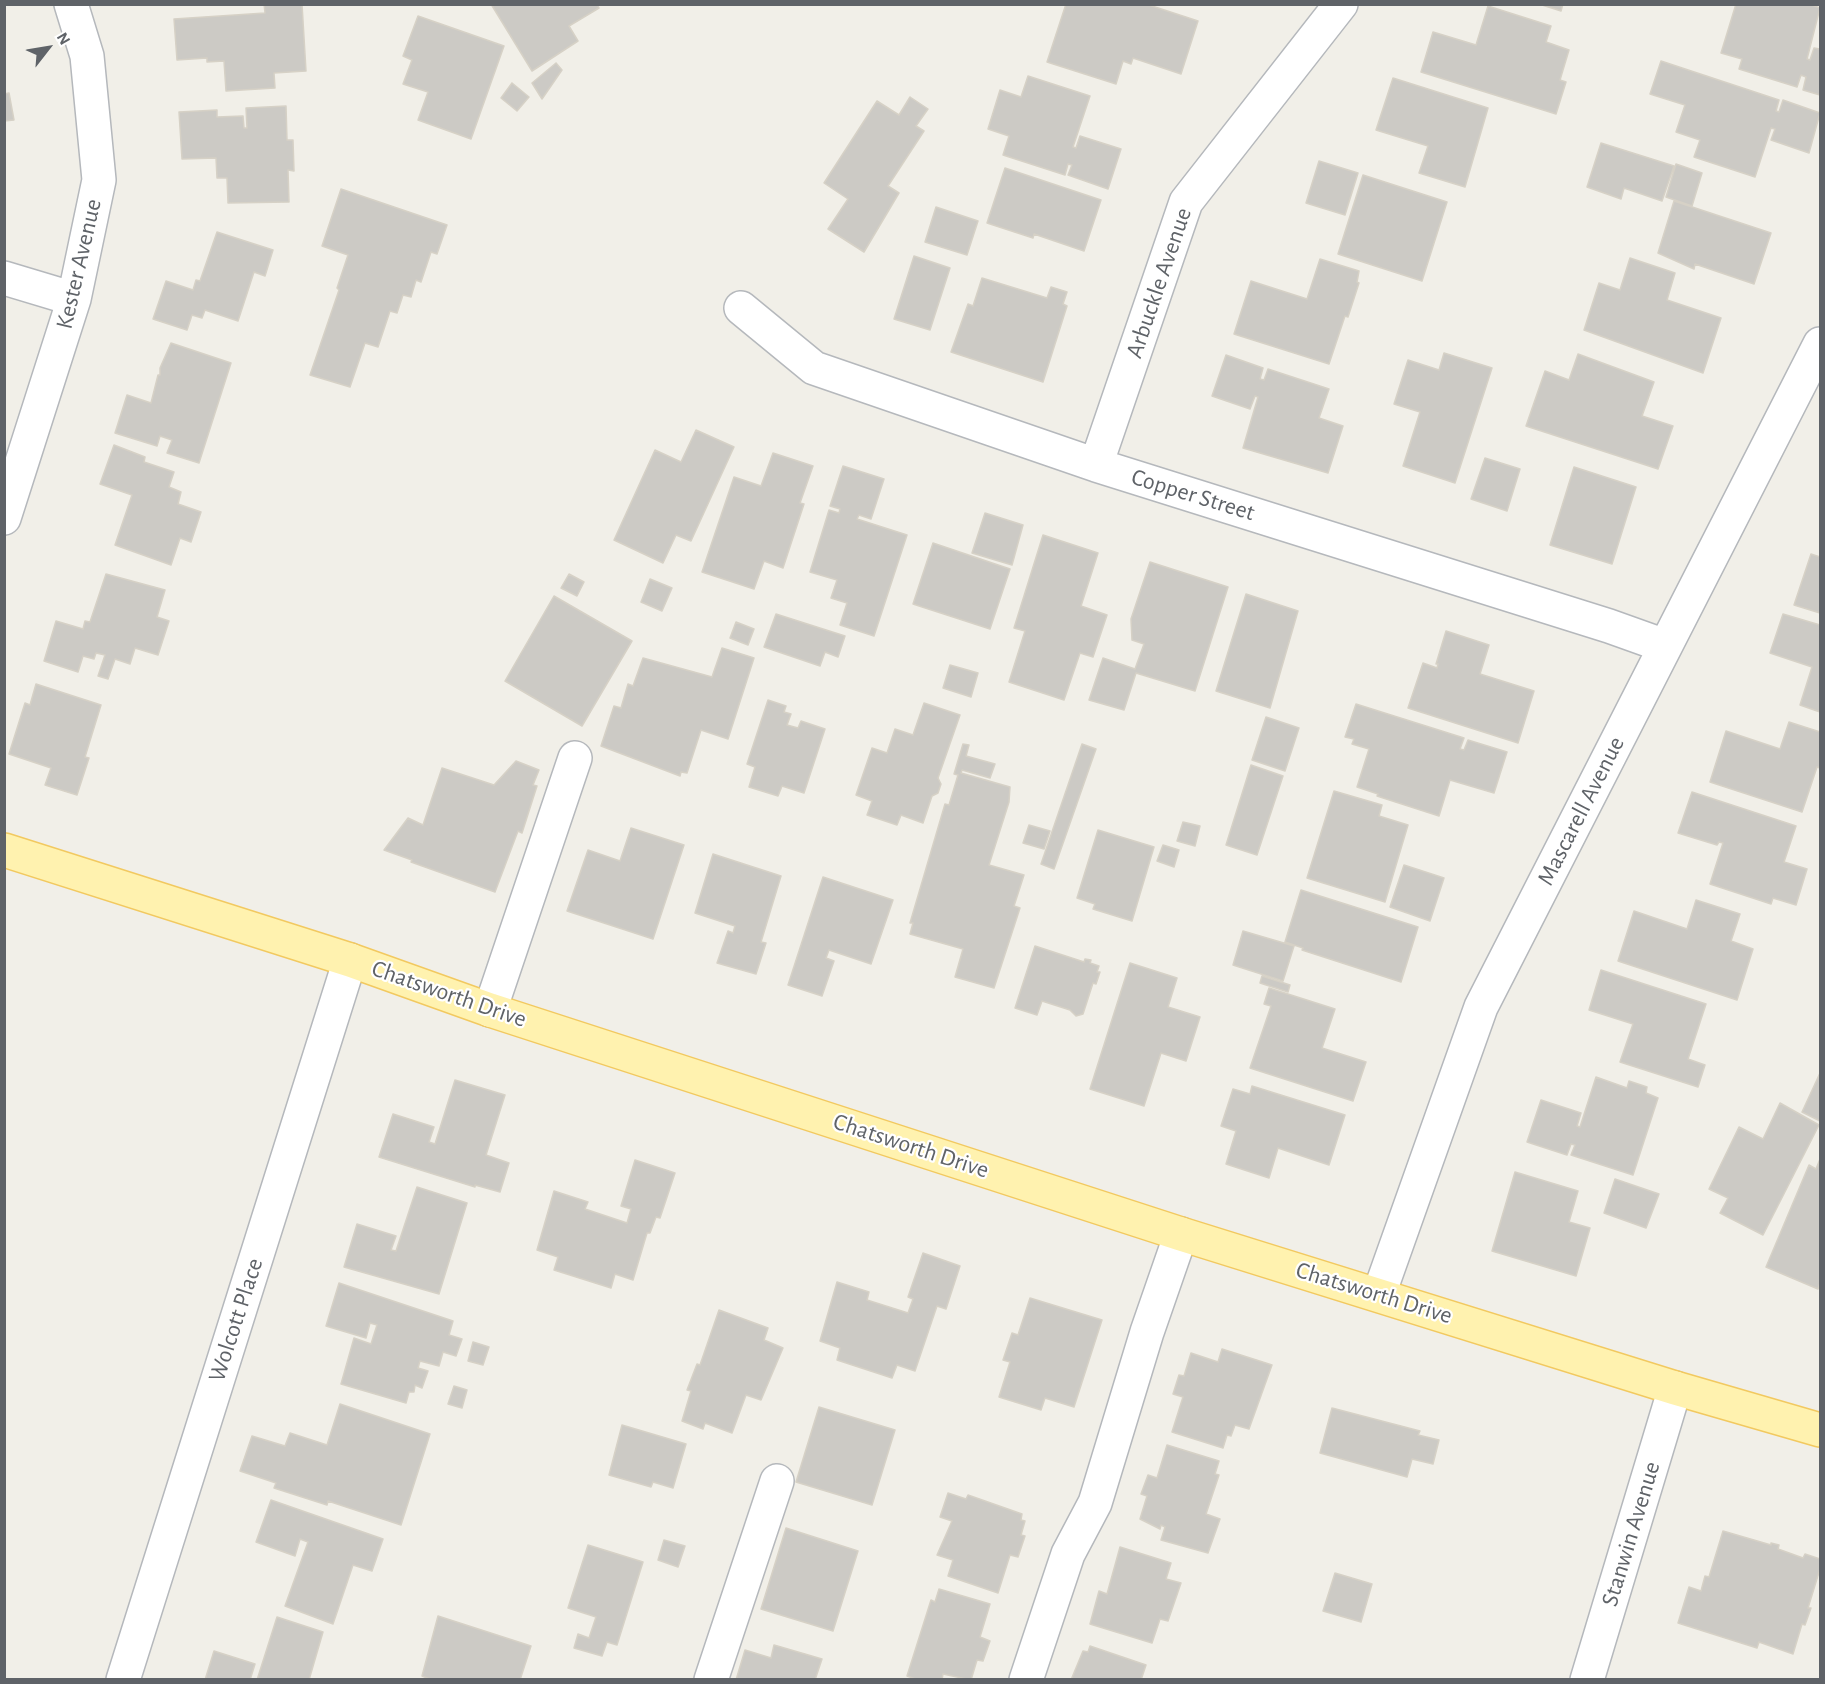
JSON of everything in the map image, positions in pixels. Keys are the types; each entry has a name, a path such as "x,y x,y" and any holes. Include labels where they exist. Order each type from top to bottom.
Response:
{"main road":[{"name":"Chatsworth Drive","path":"4,850 350,960 490,1010 1180,1234 1821,1431"}],"street":[{"name":"Kester Avenue","path":"4,518 74,299 99,180 87,56 71,4"},
{"name":"Arbuckle Avenue","path":"1096,465 1186,202 1341,4"},
{"path":"4,278 74,299"},
{"name":"Copper Street","path":"741,308 814,368 1096,465 1597,622 1665,646"},
{"name":"Mascarell Avenue","path":"1379,1294 1481,1007 1821,344"},
{"path":"490,1010 574,758"},
{"name":"Wolcott Place","path":"123,1680 350,960"},
{"path":"1026,1680 1068,1554 1095,1503 1147,1332 1180,1234"},
{"name":"Stanwin Avenue","path":"1587,1680 1675,1388"},
{"path":"711,1680 777,1481"}],"building":[{"path":"264,4 302,4 306,71 274,73 275,88 226,91 224,61 207,62 207,58 177,60 174,19 265,13"},
{"path":"491,4 597,4 599,8 569,26 578,41 532,71"},
{"path":"1066,4 1146,4 1198,21 1181,74 1133,58 1131,64 1123,61 1116,84 1047,62"},
{"path":"1539,4 1563,4 1561,11"},
{"path":"1736,4 1809,4 1820,8 1807,59 1810,60 1814,48 1820,49 1820,95 1803,90 1806,77 1801,75 1797,87 1739,69 1742,59 1721,53"},
{"path":"1488,6 1551,26 1546,42 1569,50 1560,80 1566,82 1556,114 1421,72 1433,32 1476,45"},
{"path":"418,16 504,46 471,139 418,120 428,92 403,84 412,60 403,56"},
{"path":"1661,61 1779,100 1776,111 1779,112 1783,100 1820,113 1809,153 1771,140 1775,129 1771,128 1755,177 1694,157 1700,140 1676,132 1685,105 1650,94"},
{"path":"556,63 562,70 542,99 532,83"},
{"path":"1028,76 1090,96 1073,147 1076,148 1080,136 1121,149 1108,189 1068,175 1072,165 1068,164 1065,175 1003,155 1009,136 988,129 1000,90 1021,97"},
{"path":"1393,78 1488,108 1465,187 1419,173 1428,146 1376,130"},
{"path":"512,83 529,97 517,111 501,98"},
{"path":"9,93 14,120 4,121 4,94"},
{"path":"910,97 928,109 916,126 924,131 888,186 899,193 864,252 828,229 848,199 824,183 877,101 899,115"},
{"path":"286,106 287,140 293,140 294,171 288,170 289,202 228,203 227,178 217,178 216,158 182,159 179,112 217,110 217,117 243,116 244,128 247,128 246,108"},
{"path":"1601,143 1674,166 1662,201 1624,188 1621,199 1587,187"},
{"path":"1319,161 1358,173 1345,215 1306,203"},
{"path":"1676,164 1702,173 1692,206 1666,197"},
{"path":"1005,168 1101,200 1084,251 1034,234 1033,238 987,223"},
{"path":"1363,175 1447,202 1422,281 1338,254"},
{"path":"341,189 447,225 437,254 431,252 421,282 416,280 411,297 403,295 397,313 390,311 378,347 365,343 350,387 310,375 339,290 337,288 348,255 322,246"},
{"path":"1674,201 1771,233 1754,284 1695,264 1694,269 1658,253"},
{"path":"936,207 978,221 967,255 925,242"},
{"path":"217,232 273,250 265,276 254,272 238,321 205,310 202,318 192,315 187,330 153,319 166,281 193,290 196,280 200,281"},
{"path":"914,256 950,268 930,330 894,319"},
{"path":"1630,258 1675,273 1667,300 1721,318 1703,373 1584,330 1599,283 1620,290"},
{"path":"1320,259 1359,271 1357,282 1359,283 1329,364 1234,334 1251,281 1307,299"},
{"path":"982,278 1047,298 1051,287 1067,292 1063,304 1067,306 1043,382 951,352 968,304 973,306"},
{"path":"171,343 231,363 199,463 167,453 172,440 160,436 157,446 115,433 127,395 151,403 160,368"},
{"path":"1444,353 1492,368 1455,483 1403,466 1420,412 1394,404 1408,360 1439,370"},
{"path":"1578,354 1654,382 1642,416 1673,426 1658,469 1526,426 1545,371 1569,380"},
{"path":"1226,355 1263,368 1260,379 1264,380 1268,369 1329,389 1319,418 1343,426 1328,473 1243,448 1258,397 1255,396 1250,409 1212,396"},
{"path":"696,430 734,447 691,541 676,535 663,563 614,540 655,450 681,462"},
{"path":"114,445 145,457 144,462 174,472 169,487 181,492 178,504 201,512 191,542 180,538 171,565 115,545 132,495 100,484"},
{"path":"773,453 813,466 800,503 804,504 783,568 764,561 754,589 702,572 734,477 761,486"},
{"path":"1485,458 1520,469 1507,511 1471,499"},
{"path":"843,466 884,479 871,519 859,515 857,519 907,535 874,636 840,625 847,603 831,598 837,580 810,572 829,510 839,513 840,509 830,506"},
{"path":"1574,467 1636,487 1612,564 1550,545"},
{"path":"985,513 1023,525 1012,565 972,553"},
{"path":"1043,535 1098,553 1081,606 1107,615 1093,657 1080,653 1064,700 1009,682 1025,631 1014,628"},
{"path":"933,543 1010,569 990,629 913,604"},
{"path":"1811,554 1820,557 1820,613 1794,605"},
{"path":"1150,562 1228,587 1195,691 1136,673 1124,710 1089,700 1103,658 1135,669 1144,644 1132,640 1131,619"},
{"path":"106,574 165,590 157,617 169,621 158,655 135,648 130,664 115,659 108,679 98,676 105,655 96,653 94,659 83,656 78,672 44,661 56,621 83,629 85,621 90,622"},
{"path":"569,574 584,582 577,596 561,588"},
{"path":"650,579 672,588 662,611 641,602"},
{"path":"1246,594 1298,611 1270,708 1216,691"},
{"path":"554,596 632,641 582,726 505,681"},
{"path":"776,614 845,636 838,657 825,652 820,666 764,647"},
{"path":"1783,614 1820,625 1820,712 1800,705 1812,667 1770,653"},
{"path":"736,622 754,629 748,645 730,638"},
{"path":"1446,631 1489,645 1480,674 1534,691 1518,743 1408,708 1423,663 1437,668 1438,664 1436,664"},
{"path":"722,648 754,658 728,739 701,730 687,773 681,772 680,776 601,746 614,706 621,708 628,684 633,686 643,658 712,677"},
{"path":"950,665 978,673 971,697 943,688"},
{"path":"36,684 101,705 85,757 89,758 77,795 45,785 51,768 9,754 25,703 30,705"},
{"path":"768,700 786,706 784,712 791,714 787,725 798,728 801,721 825,729 804,793 782,786 778,796 749,787 755,767 747,764"},
{"path":"924,703 960,715 938,778 941,784 938,793 932,796 923,823 901,815 897,825 867,815 872,801 856,795 872,748 887,753 895,729 913,735"},
{"path":"1356,704 1464,738 1460,749 1464,750 1468,740 1507,752 1494,793 1450,780 1439,816 1377,796 1378,794 1357,787 1369,749 1352,744 1354,739 1345,737"},
{"path":"1266,717 1299,728 1285,771 1252,760"},
{"path":"1789,722 1820,732 1820,768 1817,767 1802,812 1710,782 1726,731 1780,749"},
{"path":"963,744 969,745 966,756 995,764 990,778 962,770 961,773 1010,787 1009,802 989,865 1024,875 1014,906 1020,908 994,988 955,977 963,949 910,934 913,923 910,923 945,804 949,805 958,775 954,774"},
{"path":"1082,744 1096,749 1054,869 1041,864"},
{"path":"516,761 539,770 533,785 537,786 522,833 518,831 495,892 384,850 408,818 423,825 442,768 494,785"},
{"path":"1251,765 1283,776 1257,855 1226,845"},
{"path":"1334,791 1382,805 1379,816 1408,825 1385,902 1307,878"},
{"path":"1692,792 1796,826 1784,862 1807,869 1796,905 1773,898 1771,904 1710,884 1723,843 1719,842 1717,845 1678,833"},
{"path":"1183,822 1200,826 1195,846 1177,841"},
{"path":"1029,825 1050,831 1044,849 1023,843"},
{"path":"631,828 684,845 653,939 567,911 588,850 620,861"},
{"path":"1098,830 1154,847 1132,921 1093,909 1095,904 1077,898"},
{"path":"1163,845 1179,850 1174,867 1157,861"},
{"path":"713,854 781,876 761,942 766,943 756,974 717,963 728,931 733,933 735,926 695,913"},
{"path":"1404,865 1444,878 1430,921 1390,907"},
{"path":"823,877 893,900 871,964 829,950 826,958 834,961 822,996 788,985"},
{"path":"1301,890 1418,927 1401,982 1302,950 1303,948 1285,942"},
{"path":"1696,900 1740,914 1731,941 1753,949 1737,1000 1618,961 1634,911 1687,929"},
{"path":"1243,931 1294,946 1283,981 1233,965"},
{"path":"1035,946 1084,962 1085,959 1091,960 1090,963 1099,966 1097,972 1100,972 1096,984 1093,983 1083,1014 1076,1016 1070,1010 1042,1001 1037,1015 1015,1008"},
{"path":"1130,963 1177,978 1168,1007 1200,1017 1186,1061 1161,1053 1144,1106 1090,1089"},
{"path":"1601,970 1706,1004 1688,1059 1705,1065 1698,1087 1620,1062 1633,1024 1589,1010"},
{"path":"1262,976 1290,985 1288,992 1260,983"},
{"path":"1269,988 1335,1009 1322,1048 1366,1062 1353,1101 1250,1068 1271,1006 1264,1004"},
{"path":"1820,1073 1820,1121 1802,1112"},
{"path":"1596,1077 1627,1088 1629,1081 1647,1087 1646,1093 1658,1098 1633,1175 1571,1155 1575,1145 1571,1144 1567,1155 1527,1142 1541,1100 1581,1113 1577,1126 1580,1127"},
{"path":"455,1080 505,1095 486,1155 509,1163 500,1192 475,1185 475,1187 379,1157 393,1114 434,1127 429,1142 435,1144"},
{"path":"1252,1086 1345,1115 1329,1165 1278,1148 1269,1178 1226,1164 1236,1131 1221,1126 1233,1089 1250,1094"},
{"path":"1780,1103 1819,1125 1763,1235 1720,1213 1728,1198 1709,1189 1739,1127 1763,1139"},
{"path":"1820,1159 1820,1283 1818,1289 1766,1267 1809,1165 1816,1169"},
{"path":"635,1160 675,1173 660,1218 656,1217 650,1233 647,1233 633,1280 615,1274 611,1288 554,1270 558,1257 537,1250 554,1191 588,1202 585,1209 627,1223 631,1209 621,1206"},
{"path":"1515,1172 1578,1191 1569,1222 1590,1228 1576,1276 1492,1251"},
{"path":"1615,1179 1659,1194 1646,1228 1604,1213"},
{"path":"417,1187 467,1203 439,1294 344,1267 357,1224 396,1236 391,1250 396,1251"},
{"path":"923,1253 960,1266 946,1309 937,1306 915,1371 897,1365 892,1378 837,1360 840,1348 820,1341 837,1282 869,1292 867,1300 908,1313 913,1299 908,1297"},
{"path":"339,1283 453,1321 449,1335 462,1339 456,1356 443,1352 439,1366 420,1361 418,1368 428,1371 422,1388 415,1385 414,1392 409,1392 406,1403 341,1384 354,1338 371,1344 377,1325 370,1323 366,1338 326,1326"},
{"path":"1030,1298 1102,1320 1074,1407 1045,1398 1041,1410 999,1397 1010,1362 1003,1360 1012,1333 1018,1335"},
{"path":"719,1310 768,1328 764,1340 783,1348 761,1400 746,1395 732,1433 705,1423 703,1429 682,1421 691,1391 687,1390 697,1364 700,1365"},
{"path":"473,1342 489,1347 483,1365 468,1361"},
{"path":"1222,1349 1272,1365 1249,1429 1235,1425 1231,1436 1227,1435 1223,1448 1172,1432 1183,1397 1173,1394 1179,1375 1184,1376 1191,1353 1218,1362"},
{"path":"454,1386 467,1390 462,1408 448,1404"},
{"path":"340,1404 430,1434 401,1525 328,1501 327,1505 274,1488 276,1483 240,1471 252,1436 285,1446 290,1433 327,1445"},
{"path":"819,1407 895,1430 872,1505 796,1482"},
{"path":"1332,1408 1420,1431 1418,1435 1439,1440 1433,1464 1412,1459 1407,1477 1320,1453"},
{"path":"622,1425 686,1444 673,1488 653,1482 651,1487 609,1475"},
{"path":"1167,1445 1219,1461 1215,1474 1219,1475 1206,1514 1220,1519 1208,1553 1161,1540 1165,1527 1161,1525 1160,1529 1140,1519 1147,1496 1141,1494 1148,1475 1157,1478"},
{"path":"948,1493 966,1499 968,1495 1022,1514 1021,1520 1025,1521 1021,1535 1025,1536 1018,1557 1010,1555 998,1593 948,1576 953,1560 937,1555 952,1521 940,1517"},
{"path":"271,1500 383,1539 372,1571 353,1565 333,1624 285,1606 308,1542 300,1539 295,1556 256,1542"},
{"path":"786,1528 858,1551 833,1631 761,1609"},
{"path":"1723,1531 1771,1545 1771,1543 1779,1545 1778,1549 1803,1558 1805,1554 1820,1559 1820,1569 1808,1608 1811,1608 1805,1625 1802,1624 1793,1654 1759,1642 1757,1648 1678,1623 1689,1587 1701,1591 1705,1576 1709,1577"},
{"path":"664,1540 685,1546 678,1567 658,1560"},
{"path":"588,1545 643,1562 617,1645 607,1642 602,1656 574,1648 578,1634 589,1638 596,1617 568,1608"},
{"path":"1120,1547 1171,1563 1166,1579 1181,1583 1168,1621 1160,1619 1152,1643 1090,1624 1099,1591 1107,1594"},
{"path":"1335,1573 1372,1584 1361,1622 1323,1611"},
{"path":"939,1589 990,1604 980,1637 990,1641 983,1661 977,1660 971,1680 943,1674 942,1680 918,1680 907,1676 931,1600 935,1602"},
{"path":"438,1616 531,1646 520,1680 432,1680 422,1676"},
{"path":"277,1617 323,1632 309,1680 257,1680"},
{"path":"774,1645 822,1659 815,1680 736,1680 745,1650 771,1658"},
{"path":"1090,1646 1146,1665 1141,1680 1071,1680 1083,1651 1088,1652"},
{"path":"214,1651 255,1664 250,1680 205,1680"}]}
